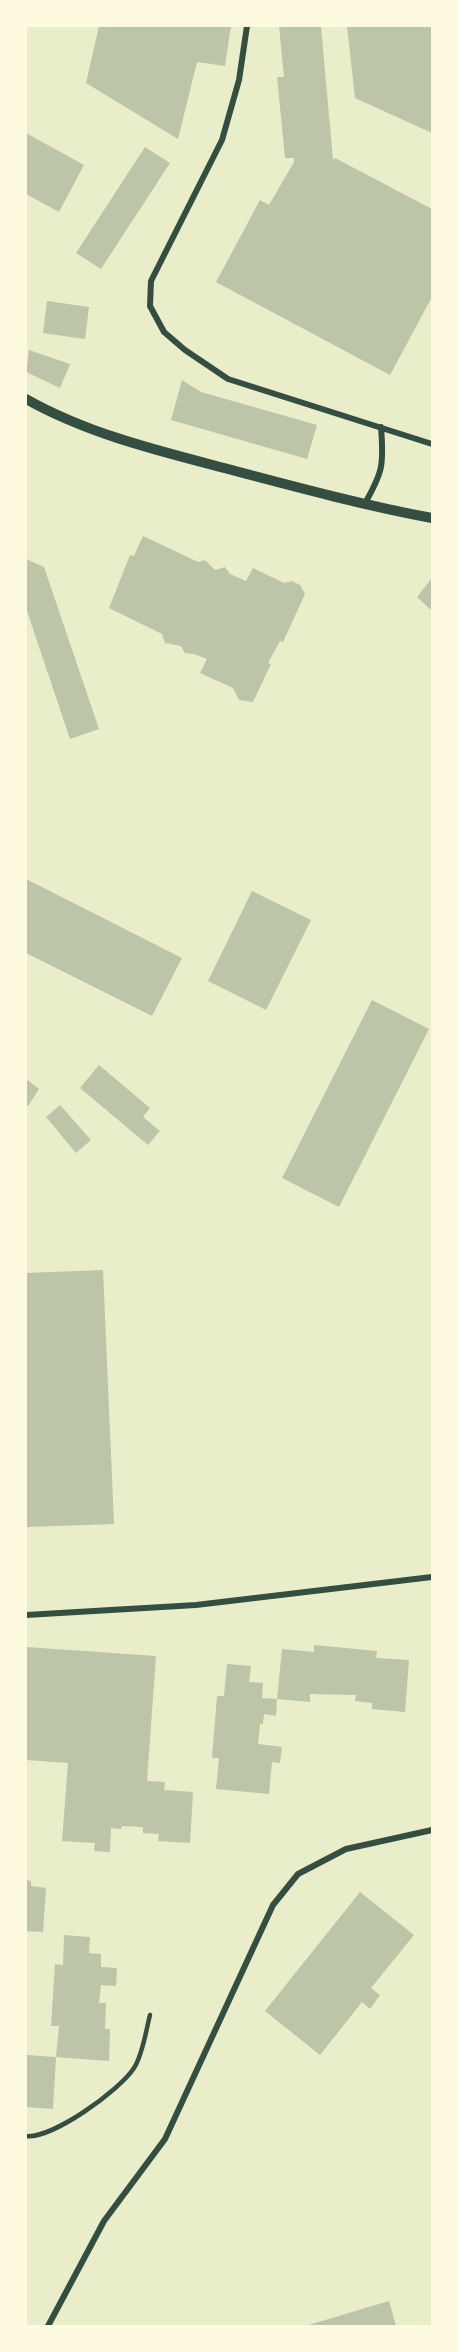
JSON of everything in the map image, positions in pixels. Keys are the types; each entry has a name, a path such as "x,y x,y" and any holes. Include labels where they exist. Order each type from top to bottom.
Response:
{"street":[{"path":"247,26 239,80 222,140 151,281 150,306 164,332 185,350 228,379 432,444"},
{"path":"26,399 60,418 149,448 364,505 432,518"},
{"path":"364,505 378,481 384,462 381,427"},
{"path":"26,1615 196,1605 432,1577"},
{"path":"48,2326 104,2221 165,2139 273,1905 298,1875 346,1849 432,1830"}],"lane":[{"path":"26,2136 36,2137 87,2111 134,2068 150,2014"}],"building":[{"path":"99,26 231,26 225,66 197,62 178,139 86,83"},
{"path":"279,26 321,26 333,160 335,158 432,209 432,297 390,375 216,282 260,200 269,205 294,162 294,158 285,158 277,77 284,77"},
{"path":"347,26 432,26 432,133 355,98"},
{"path":"26,133 84,165 59,212 26,194"},
{"path":"145,147 170,163 101,269 76,253"},
{"path":"47,301 89,307 85,339 43,333"},
{"path":"29,350 70,364 60,388 26,372"},
{"path":"182,380 201,392 317,425 307,459 171,420"},
{"path":"143,536 198,562 205,560 215,570 225,567 230,574 246,581 253,568 284,583 292,581 300,585 305,594 283,642 280,641 268,663 271,664 253,702 239,700 233,688 200,673 207,659 185,653 181,646 165,643 162,634 109,608 130,555 134,556"},
{"path":"26,559 44,567 99,729 70,739 26,608"},
{"path":"432,578 432,611 417,597"},
{"path":"26,879 182,958 152,1016 26,953"},
{"path":"252,891 311,920 266,1010 208,981"},
{"path":"372,1000 429,1029 339,1207 282,1178"},
{"path":"99,1065 150,1108 143,1117 160,1131 148,1145 80,1088"},
{"path":"26,1079 39,1089 28,1106 26,1104"},
{"path":"60,1105 91,1140 76,1153 46,1117"},
{"path":"103,1270 114,1524 26,1527 26,1273"},
{"path":"314,1645 377,1651 376,1658 409,1660 405,1712 372,1709 372,1703 355,1701 356,1695 310,1694 310,1702 277,1699 282,1649 314,1652"},
{"path":"26,1647 156,1656 147,1781 165,1782 164,1790 193,1792 190,1843 158,1841 159,1834 143,1833 143,1827 122,1826 121,1829 111,1828 110,1852 94,1851 95,1843 62,1841 68,1763 26,1760"},
{"path":"227,1664 251,1666 249,1682 263,1683 262,1698 277,1699 276,1716 264,1714 263,1724 260,1724 258,1744 282,1747 280,1763 272,1762 269,1794 216,1789 219,1758 212,1758 217,1696 224,1696"},
{"path":"26,1880 31,1881 31,1886 46,1888 43,1932 26,1931"},
{"path":"360,1892 414,1935 371,1988 380,1995 370,2009 362,2002 320,2055 265,2011"},
{"path":"64,1935 90,1937 89,1953 101,1954 101,1967 117,1968 116,1986 101,1985 99,2003 106,2003 105,2029 110,2029 109,2061 56,2057 59,2026 51,2026 55,1964 63,1965"},
{"path":"26,2055 56,2057 53,2109 26,2107"},
{"path":"389,2301 396,2326 305,2326"}]}
